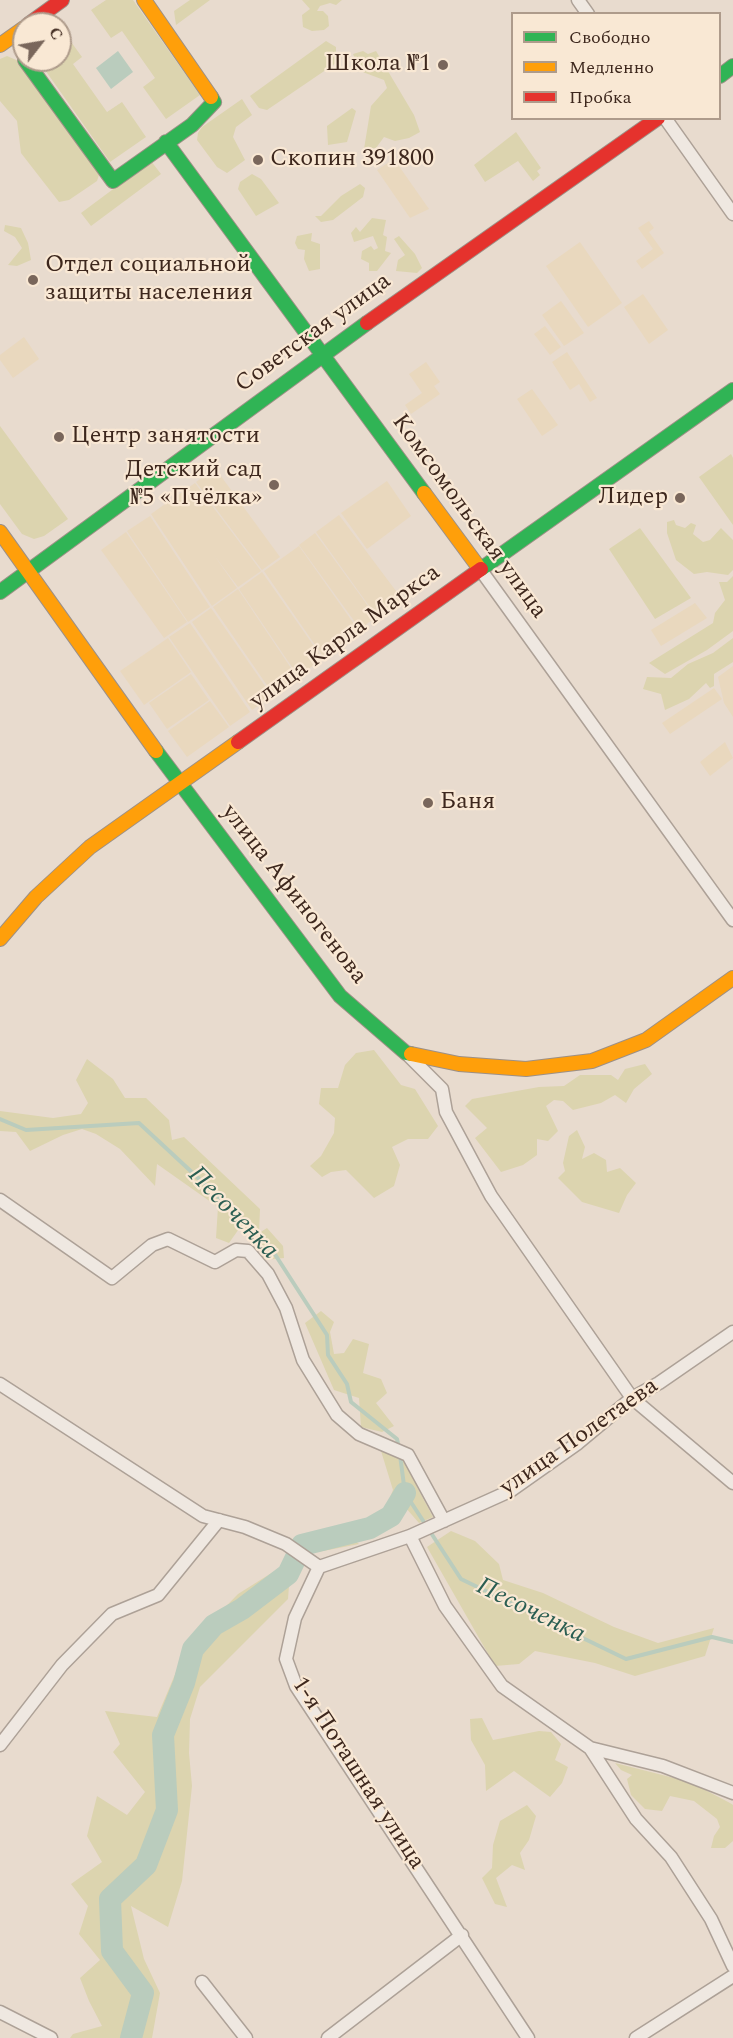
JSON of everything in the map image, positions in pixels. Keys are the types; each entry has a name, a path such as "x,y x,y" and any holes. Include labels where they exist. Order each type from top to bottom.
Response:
{"street":[{"path":"46,12 62,0"},
{"path":"34,72 113,181 192,125 214,102 144,0"},
{"path":"721,75 733,66"},
{"name":"Советская улица","path":"0,592 321,355 655,120"},
{"path":"666,120 733,214"},
{"name":"Комсомольская улица","path":"166,142 480,569 733,920"},
{"name":"улица Карла Маркса","path":"0,939 36,897 90,847 733,390"},
{"name":"улица Афиногенова","path":"0,532 180,785 340,996 406,1053 442,1089 446,1112 491,1196 632,1398 733,1483"},
{"path":"406,1053 459,1064 526,1069 592,1061 646,1040 733,978"},
{"path":"0,1200 112,1278 152,1245 168,1239 215,1262 236,1250 248,1251 268,1274 286,1308 303,1360 337,1415 359,1434 408,1455 444,1521"},
{"name":"улица Полетаева","path":"318,1567 410,1536 510,1491 578,1443 632,1398 659,1383 733,1332"},
{"path":"0,1384 203,1516 245,1527 286,1544 318,1567"},
{"path":"0,1745 62,1665 112,1614 158,1595 219,1520"},
{"path":"410,1536 445,1606 502,1686 590,1748 663,1766 733,1793"},
{"name":"1-я Поташная улица","path":"318,1567 295,1618 286,1659 296,1686 528,2038"},
{"path":"590,1748 636,1819 671,1857 711,1919 733,1966"},
{"path":"328,2038 462,1935"},
{"path":"636,2038 733,1976"},
{"path":"202,1982 246,2038"},
{"path":"0,2012 51,2038"}],"shaded area":[{"path":"106,0 133,0 200,95 166,119 143,87 155,78 122,31 111,38 91,10"},
{"path":"190,0 210,0 176,25 174,11"},
{"path":"302,0 342,0 336,5 330,3 320,6 317,11 323,11 328,16 329,26 324,30 312,31 303,27 302,15 310,9"},
{"path":"326,41 336,47 336,63 267,110 259,108 250,96"},
{"path":"72,43 82,57 73,64 107,112 122,102 146,137 110,162 46,72 72,72"},
{"path":"118,51 133,72 111,89 96,68"},
{"path":"363,51 368,54 376,51 414,115 420,132 409,138 395,141 384,137 376,148 364,149 371,106 387,88 384,80 360,71 353,54"},
{"path":"7,56 12,58 12,72 28,72 99,175 97,181 69,200 59,202 21,153 17,121 0,101 0,59"},
{"path":"242,99 252,115 236,127 233,137 245,160 227,173 217,167 197,140 198,133 202,127"},
{"path":"352,108 356,111 347,142 328,145 327,126"},
{"path":"516,132 541,168 537,171 540,175 533,181 518,161 485,182 474,165"},
{"path":"394,159 429,209 410,218 377,170"},
{"path":"151,161 161,174 91,226 81,213"},
{"path":"252,174 261,179 279,203 256,216 238,189 240,182"},
{"path":"360,184 365,188 363,197 333,220 321,222 315,216 321,216 341,196"},
{"path":"372,218 386,220 383,235 387,237 385,251 391,253 377,271 369,271 369,263 361,259 362,251 371,246 374,250 378,248 373,236 354,242 351,233 356,227 360,232"},
{"path":"649,221 654,228 649,232 664,253 642,269 636,261 653,249 638,228"},
{"path":"5,225 21,228 28,243 31,260 17,266 8,265 22,248 15,237 4,231"},
{"path":"312,233 311,241 320,244 320,269 309,271 304,259 305,250 298,249 295,243 297,236"},
{"path":"399,236 415,254 422,268 417,273 396,271 398,260 405,255 394,239"},
{"path":"580,242 622,303 588,327 546,266"},
{"path":"643,294 668,330 649,344 624,307"},
{"path":"561,301 584,333 564,346 542,315"},
{"path":"545,326 561,347 550,355 534,334"},
{"path":"24,337 39,359 13,378 0,360 0,355"},
{"path":"567,352 597,398 590,402 579,384 570,390 552,362"},
{"path":"426,362 440,382 434,386 440,394 411,414 405,405 422,393 409,374"},
{"path":"532,389 558,425 542,436 517,399"},
{"path":"0,426 68,519 44,536 34,539 22,534 0,504"},
{"path":"731,454 733,458 733,525 699,477"},
{"path":"215,468 280,557 262,570 196,482"},
{"path":"387,481 411,516 367,549 341,513"},
{"path":"195,483 261,571 238,587 214,555 237,588 212,606 151,514"},
{"path":"339,515 402,599 377,617 316,532"},
{"path":"150,516 210,607 188,622 127,531"},
{"path":"674,520 676,525 685,528 691,523 696,525 693,534 703,542 710,540 721,528 733,540 733,570 728,575 707,572 694,574 676,560 667,533 667,522"},
{"path":"640,528 691,598 655,619 609,549"},
{"path":"126,532 187,622 164,638 101,550"},
{"path":"315,533 376,617 360,629 299,545"},
{"path":"299,546 359,631 324,658 264,571"},
{"path":"262,572 323,659 298,676 239,589"},
{"path":"733,576 733,631 707,650 665,674 649,663 713,623 715,613 725,600 719,582 727,582"},
{"path":"238,589 297,677 273,694 213,607"},
{"path":"695,603 707,618 661,646 651,630"},
{"path":"211,608 272,696 252,710 192,622"},
{"path":"190,623 250,712 230,726 169,637"},
{"path":"168,638 191,672 144,705 120,671"},
{"path":"733,638 733,662 714,674 714,686 710,688 706,683 689,699 665,710 661,694 643,689 647,677 671,678 688,664 713,653"},
{"path":"733,666 733,717 724,703 718,677"},
{"path":"191,674 209,700 167,729 149,703"},
{"path":"714,688 722,699 670,734 662,723"},
{"path":"210,701 229,727 187,757 168,731"},
{"path":"725,742 733,758 710,776 700,762"},
{"path":"374,1050 401,1085 415,1089 438,1126 428,1139 408,1139 392,1147 400,1165 394,1186 374,1198 346,1170 331,1172 322,1177 310,1166 321,1156 334,1133 335,1118 319,1104 321,1088 338,1088 345,1065 356,1053"},
{"path":"87,1059 113,1079 125,1098 146,1098 169,1120 172,1140 184,1137 260,1209 259,1233 267,1228 283,1246 284,1258 264,1260 253,1235 241,1226 229,1243 216,1238 218,1207 157,1164 155,1186 120,1149 96,1134 82,1129 63,1135 30,1151 16,1132 0,1131 0,1111 53,1118 81,1114 88,1103 76,1080"},
{"path":"645,1064 652,1074 634,1089 626,1103 615,1095 601,1103 573,1110 563,1101 554,1100 546,1106 558,1131 548,1141 537,1139 537,1155 523,1165 501,1172 475,1138 487,1128 465,1106 472,1099 539,1087 564,1086 580,1075 611,1075 618,1080 625,1069"},
{"path":"577,1130 585,1147 582,1159 594,1153 606,1160 607,1172 620,1168 636,1183 627,1195 619,1213 582,1202 558,1178 565,1171 563,1163 569,1136"},
{"path":"321,1311 334,1322 330,1332 334,1354 344,1353 353,1339 369,1344 363,1373 381,1379 387,1393 376,1403 394,1426 382,1432 361,1427 359,1398 334,1390 305,1323"},
{"path":"412,1450 421,1463 416,1485 433,1517 419,1523 405,1507 398,1518 365,1536 359,1525 384,1512 393,1490 381,1451"},
{"path":"342,1529 359,1544 313,1553 296,1544 296,1537"},
{"path":"451,1531 475,1541 499,1564 503,1580 543,1593 614,1627 658,1643 714,1628 705,1656 635,1676 595,1663 535,1651 519,1664 495,1666 427,1547"},
{"path":"273,1572 289,1586 288,1599 200,1687 190,1719 189,1753 192,1786 182,1881 168,1927 131,1906 144,1959 160,1993 152,2038 70,2038 73,2034 102,2026 80,1978 100,1960 79,1934 88,1906 71,1884 102,1862 87,1836 97,1796 127,1815 145,1792 113,1752 120,1744 105,1711 157,1717 187,1646 238,1594"},
{"path":"482,1718 493,1740 539,1731 551,1732 561,1744 555,1760 568,1767 562,1783 550,1797 514,1771 486,1791 485,1765 471,1740 470,1719"},
{"path":"615,1763 690,1782 730,1803 733,1805 733,1841 725,1848 711,1848 714,1836 720,1827 717,1819 694,1801 670,1796 662,1811 645,1809 631,1795 627,1779 632,1775 621,1770"},
{"path":"527,1805 536,1816 529,1840 520,1853 525,1870 512,1865 496,1878 507,1907 495,1904 482,1878 492,1868 493,1845 500,1821"}],"waterway":[{"name":"Песоченка","path":"0,1119 26,1130 139,1123 267,1242 327,1335 328,1355 347,1384 351,1402 397,1439 399,1448"},
{"name":"Песоченка","path":"400,1455 405,1493 461,1579 626,1659 712,1637 733,1642"},
{"path":"131,2038 143,1993 112,1951 110,1899 146,1865 167,1810 163,1735 184,1683 193,1649 214,1625 242,1609 288,1574 302,1545 370,1528 391,1516 405,1493"}],"traffic: fast":[{"path":"721,75 733,66"},
{"path":"34,72 113,181 192,125 214,102 211,97"},
{"path":"166,142 424,493"},
{"path":"0,592 367,323"},
{"path":"481,569 733,390"},
{"path":"156,751 340,996 406,1053 411,1054"}],"traffic: slow":[{"path":"144,0 211,97"},
{"path":"0,45 12,36"},
{"path":"424,493 480,569"},
{"path":"0,532 156,751"},
{"path":"0,939 36,897 90,847 238,742"},
{"path":"411,1054 459,1064 526,1069 592,1061 646,1040 733,978"}],"traffic: jam":[{"path":"46,12 62,0"},
{"path":"367,323 655,120"},
{"path":"238,742 481,569"}],"place":[{"name":"Школа №1","path":"443,65"},
{"name":"Скопин 391800","path":"258,160"},
{"name":"Отдел социальной защиты населения","path":"33,280"},
{"name":"Центр занятости","path":"59,437"},
{"name":"Детский сад №5 «Пчёлка»","path":"274,485"},
{"name":"Лидер","path":"680,498"},
{"name":"Баня","path":"428,803"}]}
